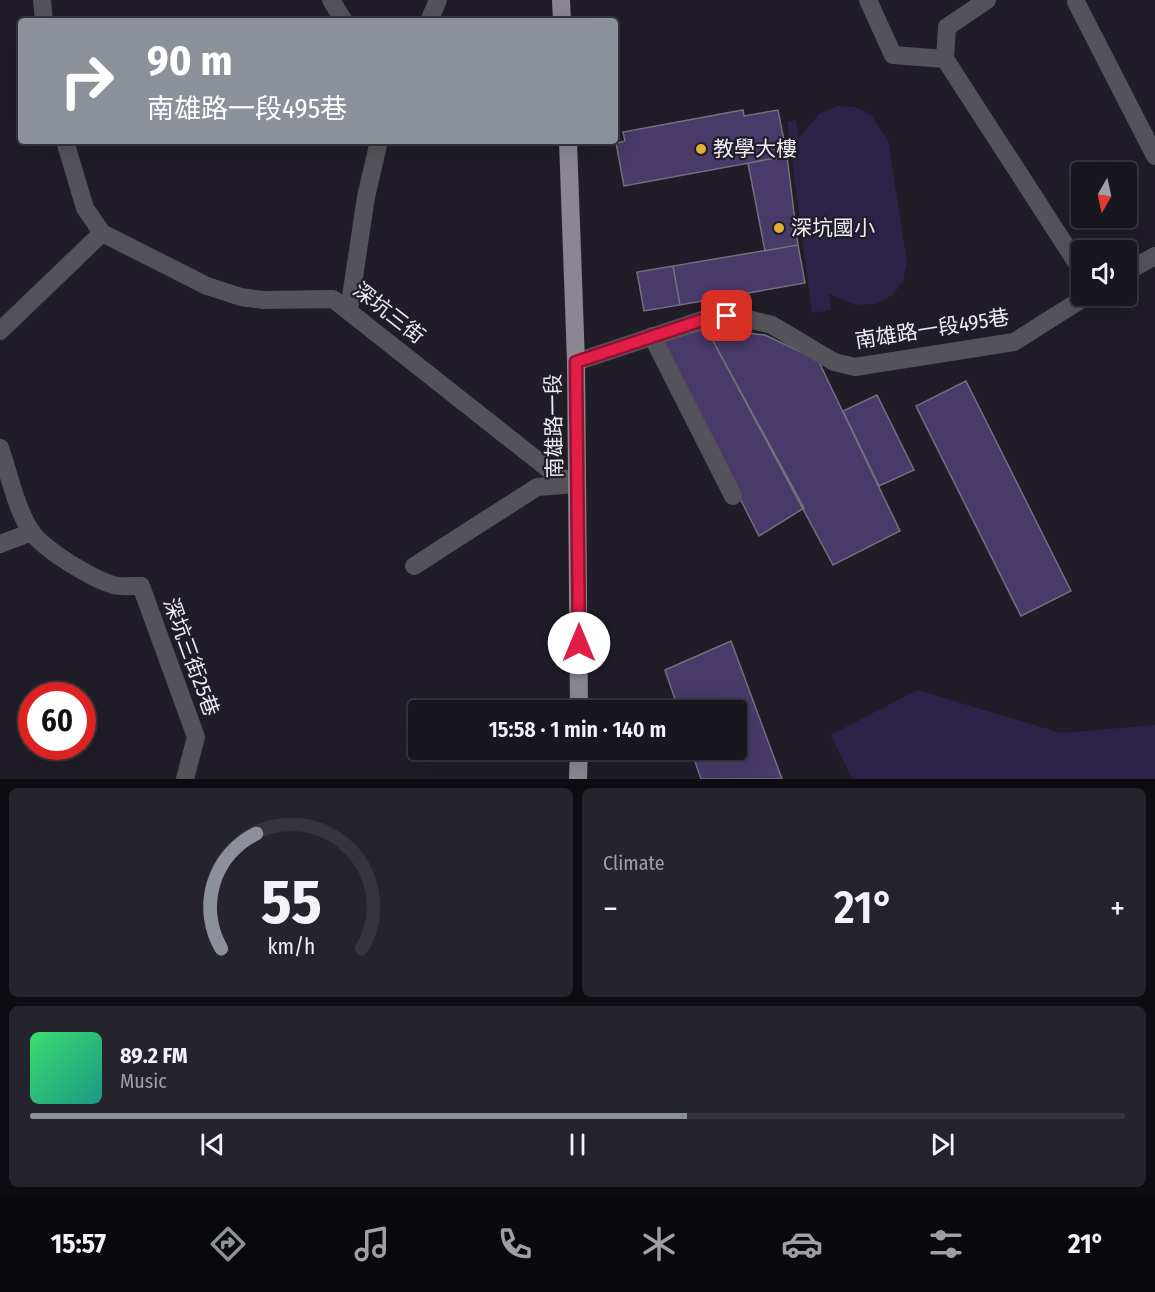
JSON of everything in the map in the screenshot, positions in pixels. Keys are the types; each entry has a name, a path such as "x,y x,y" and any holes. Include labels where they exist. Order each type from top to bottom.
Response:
{"main road":[{"path":"561,0 562,18"},
{"name":"南雄路一段","path":"568,144 576,362 579,700"},
{"path":"578,779 579,760"}],"street":[{"path":"42,0 44,18"},
{"path":"331,0 342,18"},
{"path":"430,18 438,0"},
{"path":"868,0 892,55 945,58"},
{"path":"987,0 947,27 945,58 1071,254"},
{"path":"1076,2 1155,156"},
{"name":"深坑三街","path":"66,144 85,208 102,233 207,286 241,297 263,300 333,299 555,475 577,484"},
{"path":"349,310 366,197 379,144"},
{"path":"0,331 102,233"},
{"path":"1137,266 1155,256"},
{"name":"南雄路一段495巷","path":"576,362 714,316 739,316 772,325 834,362 855,367 1014,342 1071,306"},
{"path":"652,336 733,496"},
{"name":"深坑三街25巷","path":"0,448 22,512 32,532 87,574 115,586 141,586 196,737 185,779"},
{"path":"414,566 537,487 577,484"},
{"path":"0,544 32,532"}],"shaded area":[{"path":"837,106 855,107 871,115 888,140 907,262 903,281 893,295 876,304 857,305 829,294 831,310 812,313 787,122 796,120 799,138 819,114"},
{"path":"917,690 1061,733 1155,725 1155,779 852,779 831,735"}],"building":[{"name":"教學大樓","path":"743,110 744,116 778,110 787,156 624,186 616,144 625,141 623,132"},
{"path":"787,156 798,245 765,251 748,163"},
{"path":"798,245 805,283 680,305 673,266"},
{"path":"673,266 680,305 644,311 637,272"},
{"path":"706,328 804,508 759,536 661,342"},
{"path":"706,328 765,335 818,360 900,531 833,565"},
{"path":"966,381 1071,591 1021,616 916,406"},
{"path":"877,395 914,470 879,486 843,411"},
{"path":"731,641 782,779 701,779 694,760 747,760 747,700 675,700 665,670"}],"place":[{"name":"教學大樓","path":"701,149"},
{"name":"深坑國小","path":"779,228"}],"route":[{"path":"579,643 576,362 714,316 727,316"}]}
